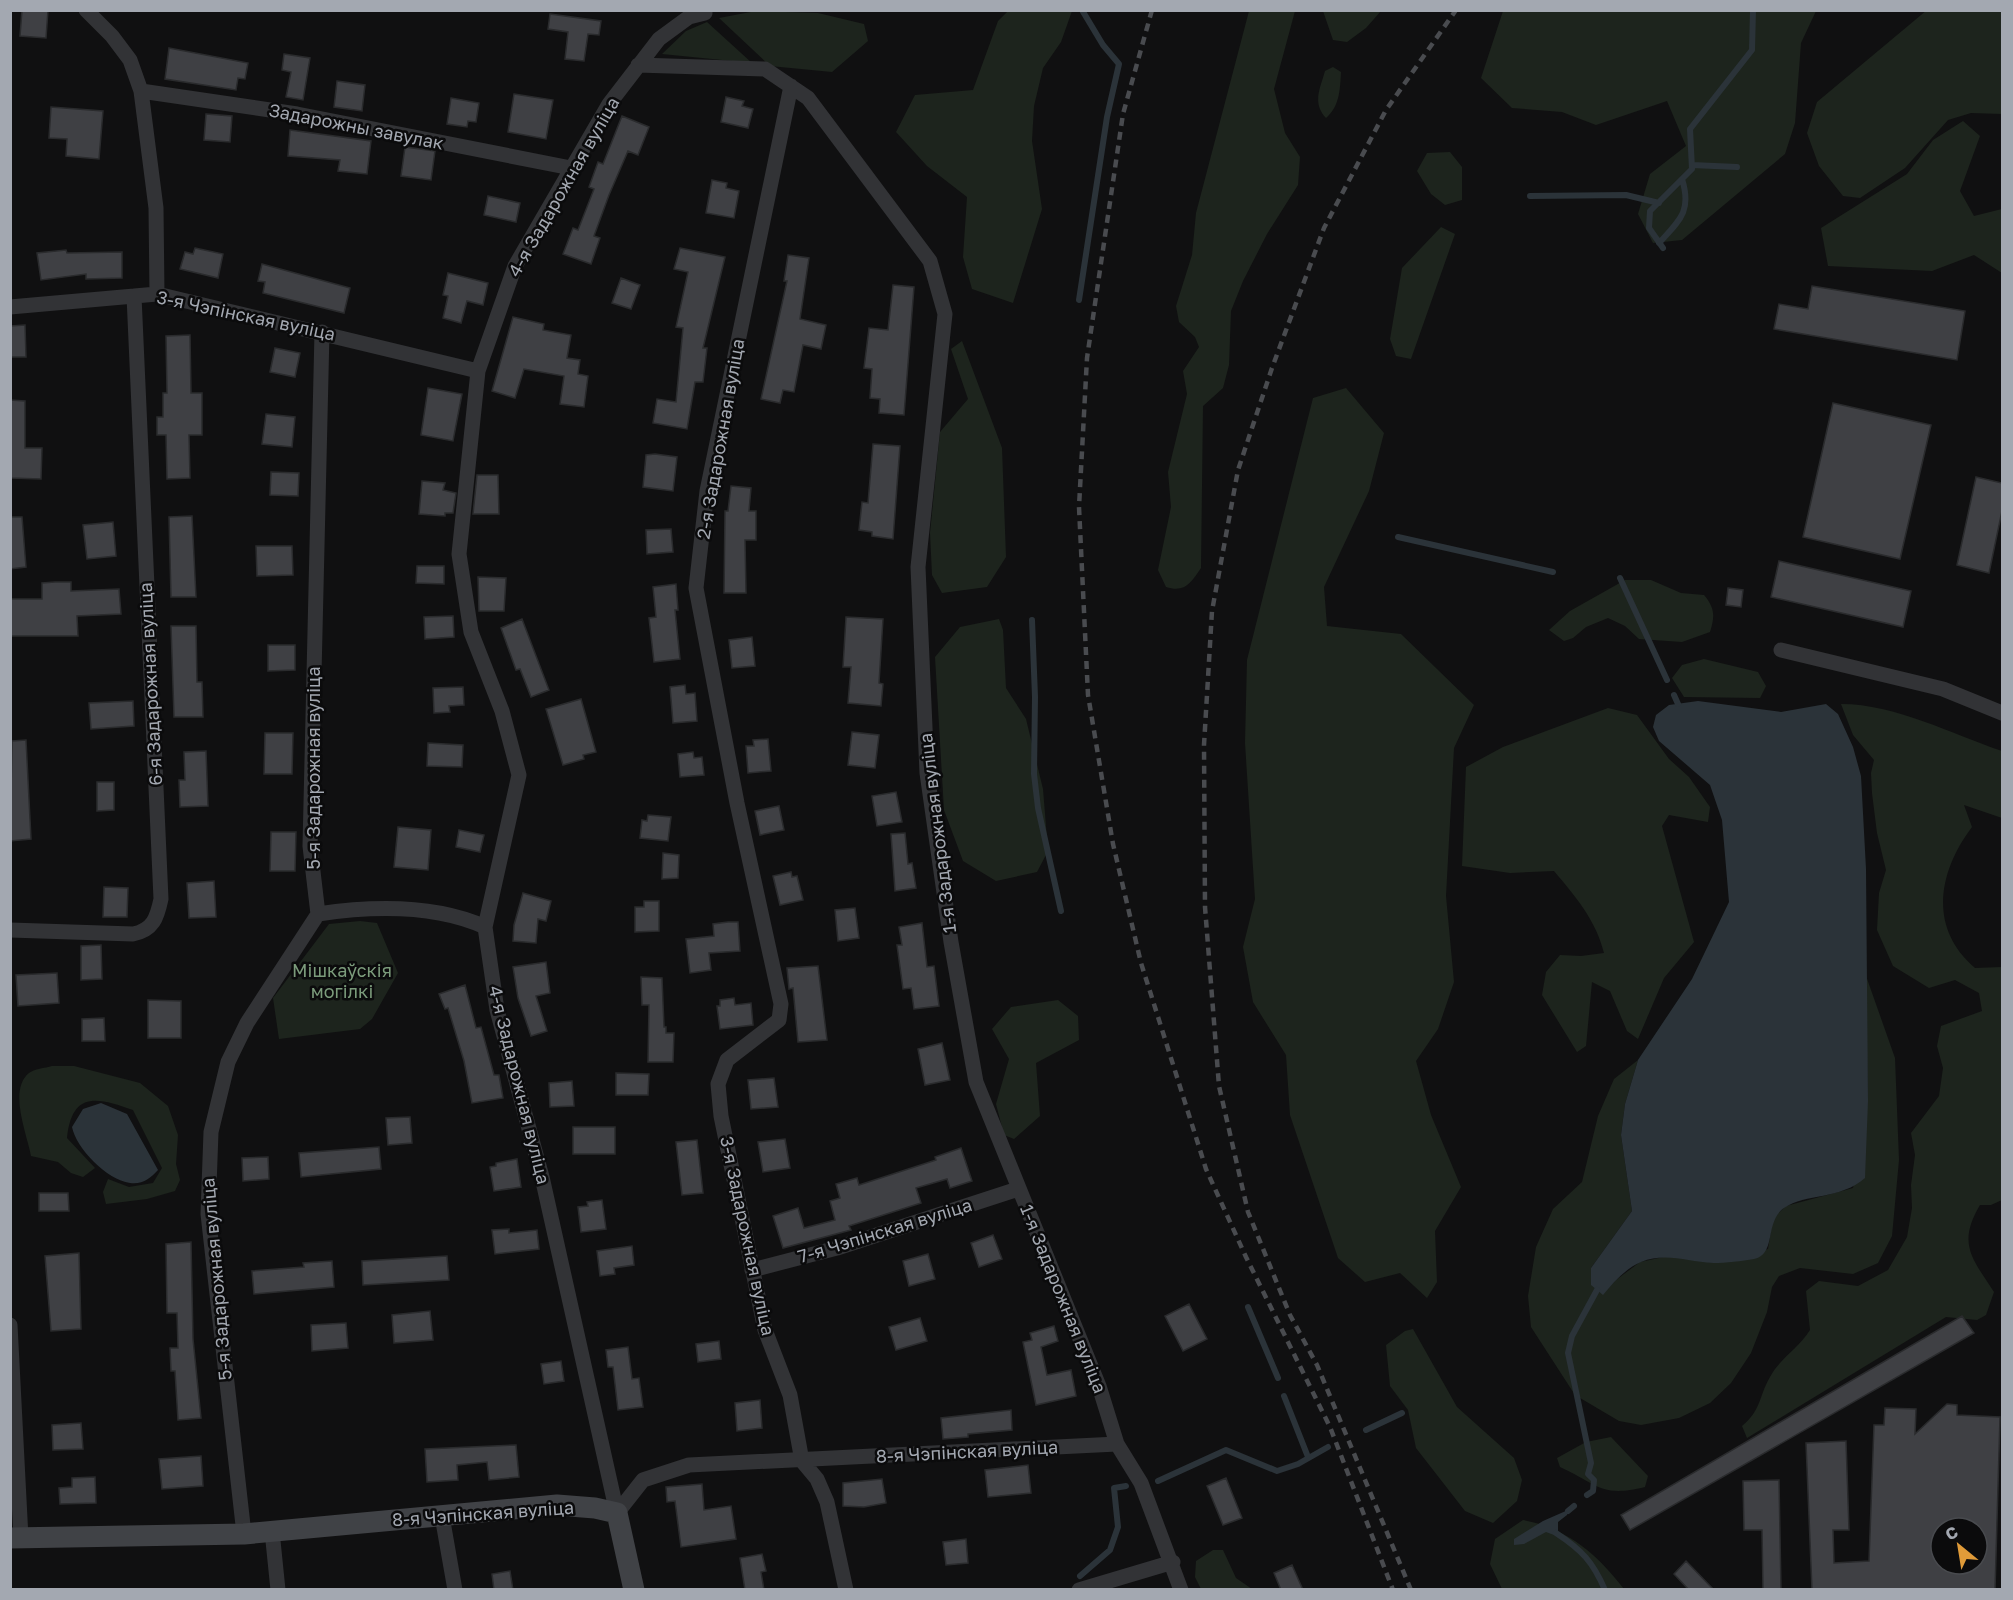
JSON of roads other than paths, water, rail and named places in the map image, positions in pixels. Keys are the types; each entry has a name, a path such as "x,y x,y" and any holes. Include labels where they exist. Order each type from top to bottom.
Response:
{"main road":[{"name":"8-я Чэпінская вуліца","path":"16,1538 244,1534 557,1505 595,1508 617,1513"},
{"name":"4-я Задарожная вуліца","path":"617,1513 634,1590"}],"street":[{"path":"86,10 112,36 130,60 141,91 156,208 157,294"},
{"name":"4-я Задарожная вуліца","path":"617,1513 542,1177 497,1010 485,927 519,775 502,711 471,632 459,554 478,371 515,266 609,104 638,65 659,39 689,17 705,13"},
{"name":"1-я Задарожная вуліца","path":"638,65 765,69 792,86 808,98 930,261 945,314 918,567 927,773 951,942 976,1082 1099,1386 1117,1444 1141,1483 1182,1590"},
{"name":"2-я Задарожная вуліца","path":"781,1004 736,803 696,588 707,491 792,86"},
{"name":"Задарожны завулак","path":"141,91 297,114 571,168"},
{"name":"3-я Чэпінская вуліца","path":"10,308 157,294 478,371"},
{"name":"6-я Задарожная вуліца","path":"10,930 133,934 146,931 157,918 161,899 134,296"},
{"name":"5-я Задарожная вуліца","path":"244,1534 208,1214 211,1132 228,1062 247,1023 318,914 310,846 322,332"},
{"path":"1781,650 1943,689 2002,713"},
{"path":"318,914 366,907 460,916 485,927"},
{"name":"3-я Задарожная вуліца","path":"781,1004 779,1020 728,1060 718,1084 721,1116 765,1330 790,1395 802,1461 817,1479 827,1502 846,1590"},
{"name":"7-я Чэпінская вуліца","path":"752,1270 837,1248 1018,1188"},
{"path":"10,1325 16,1538"},
{"name":"8-я Чэпінская вуліца","path":"617,1513 643,1480 689,1465 1117,1444"},
{"path":"442,1516 455,1590"},
{"path":"272,1531 279,1590"},
{"path":"1079,1590 1173,1562"}],"waterway":[{"path":"1079,300 1107,117 1119,64 1103,45 1082,10"},
{"path":"1663,248 1649,228 1650,211 1692,169 1690,129 1752,50 1753,10"},
{"path":"1692,165 1737,167"},
{"path":"1659,243 1673,228 1685,207 1686,199 1682,179"},
{"path":"1530,196 1626,195 1659,203"},
{"path":"1398,537 1553,572"},
{"path":"1620,578 1667,680"},
{"path":"1032,620 1035,697 1034,774 1038,808 1061,911"},
{"path":"1674,695 1678,704"},
{"path":"1587,1495 1593,1491 1594,1480 1588,1474 1591,1463 1568,1353 1572,1336 1597,1290"},
{"path":"1248,1307 1278,1378"},
{"path":"1284,1396 1308,1457"},
{"path":"1366,1430 1402,1413"},
{"path":"1158,1481 1226,1450 1277,1471 1298,1464 1328,1447"},
{"path":"1080,1576 1110,1550 1118,1527 1114,1488 1126,1486"},
{"path":"1568,1511 1574,1506"},
{"path":"1556,1533 1586,1557 1605,1590"}],"railway":[{"path":"1152,10 1123,114 1087,358 1079,507 1088,695 1113,844 1141,963 1206,1169 1246,1257 1330,1427 1393,1590"},
{"path":"1411,1590 1317,1365 1290,1315 1248,1212 1219,1086 1205,907 1204,745 1212,611 1238,470 1272,368 1324,228 1386,110 1456,10"}],"park label":[{"name":"Мішкаўскія могілкі","path":"342,981"}]}
